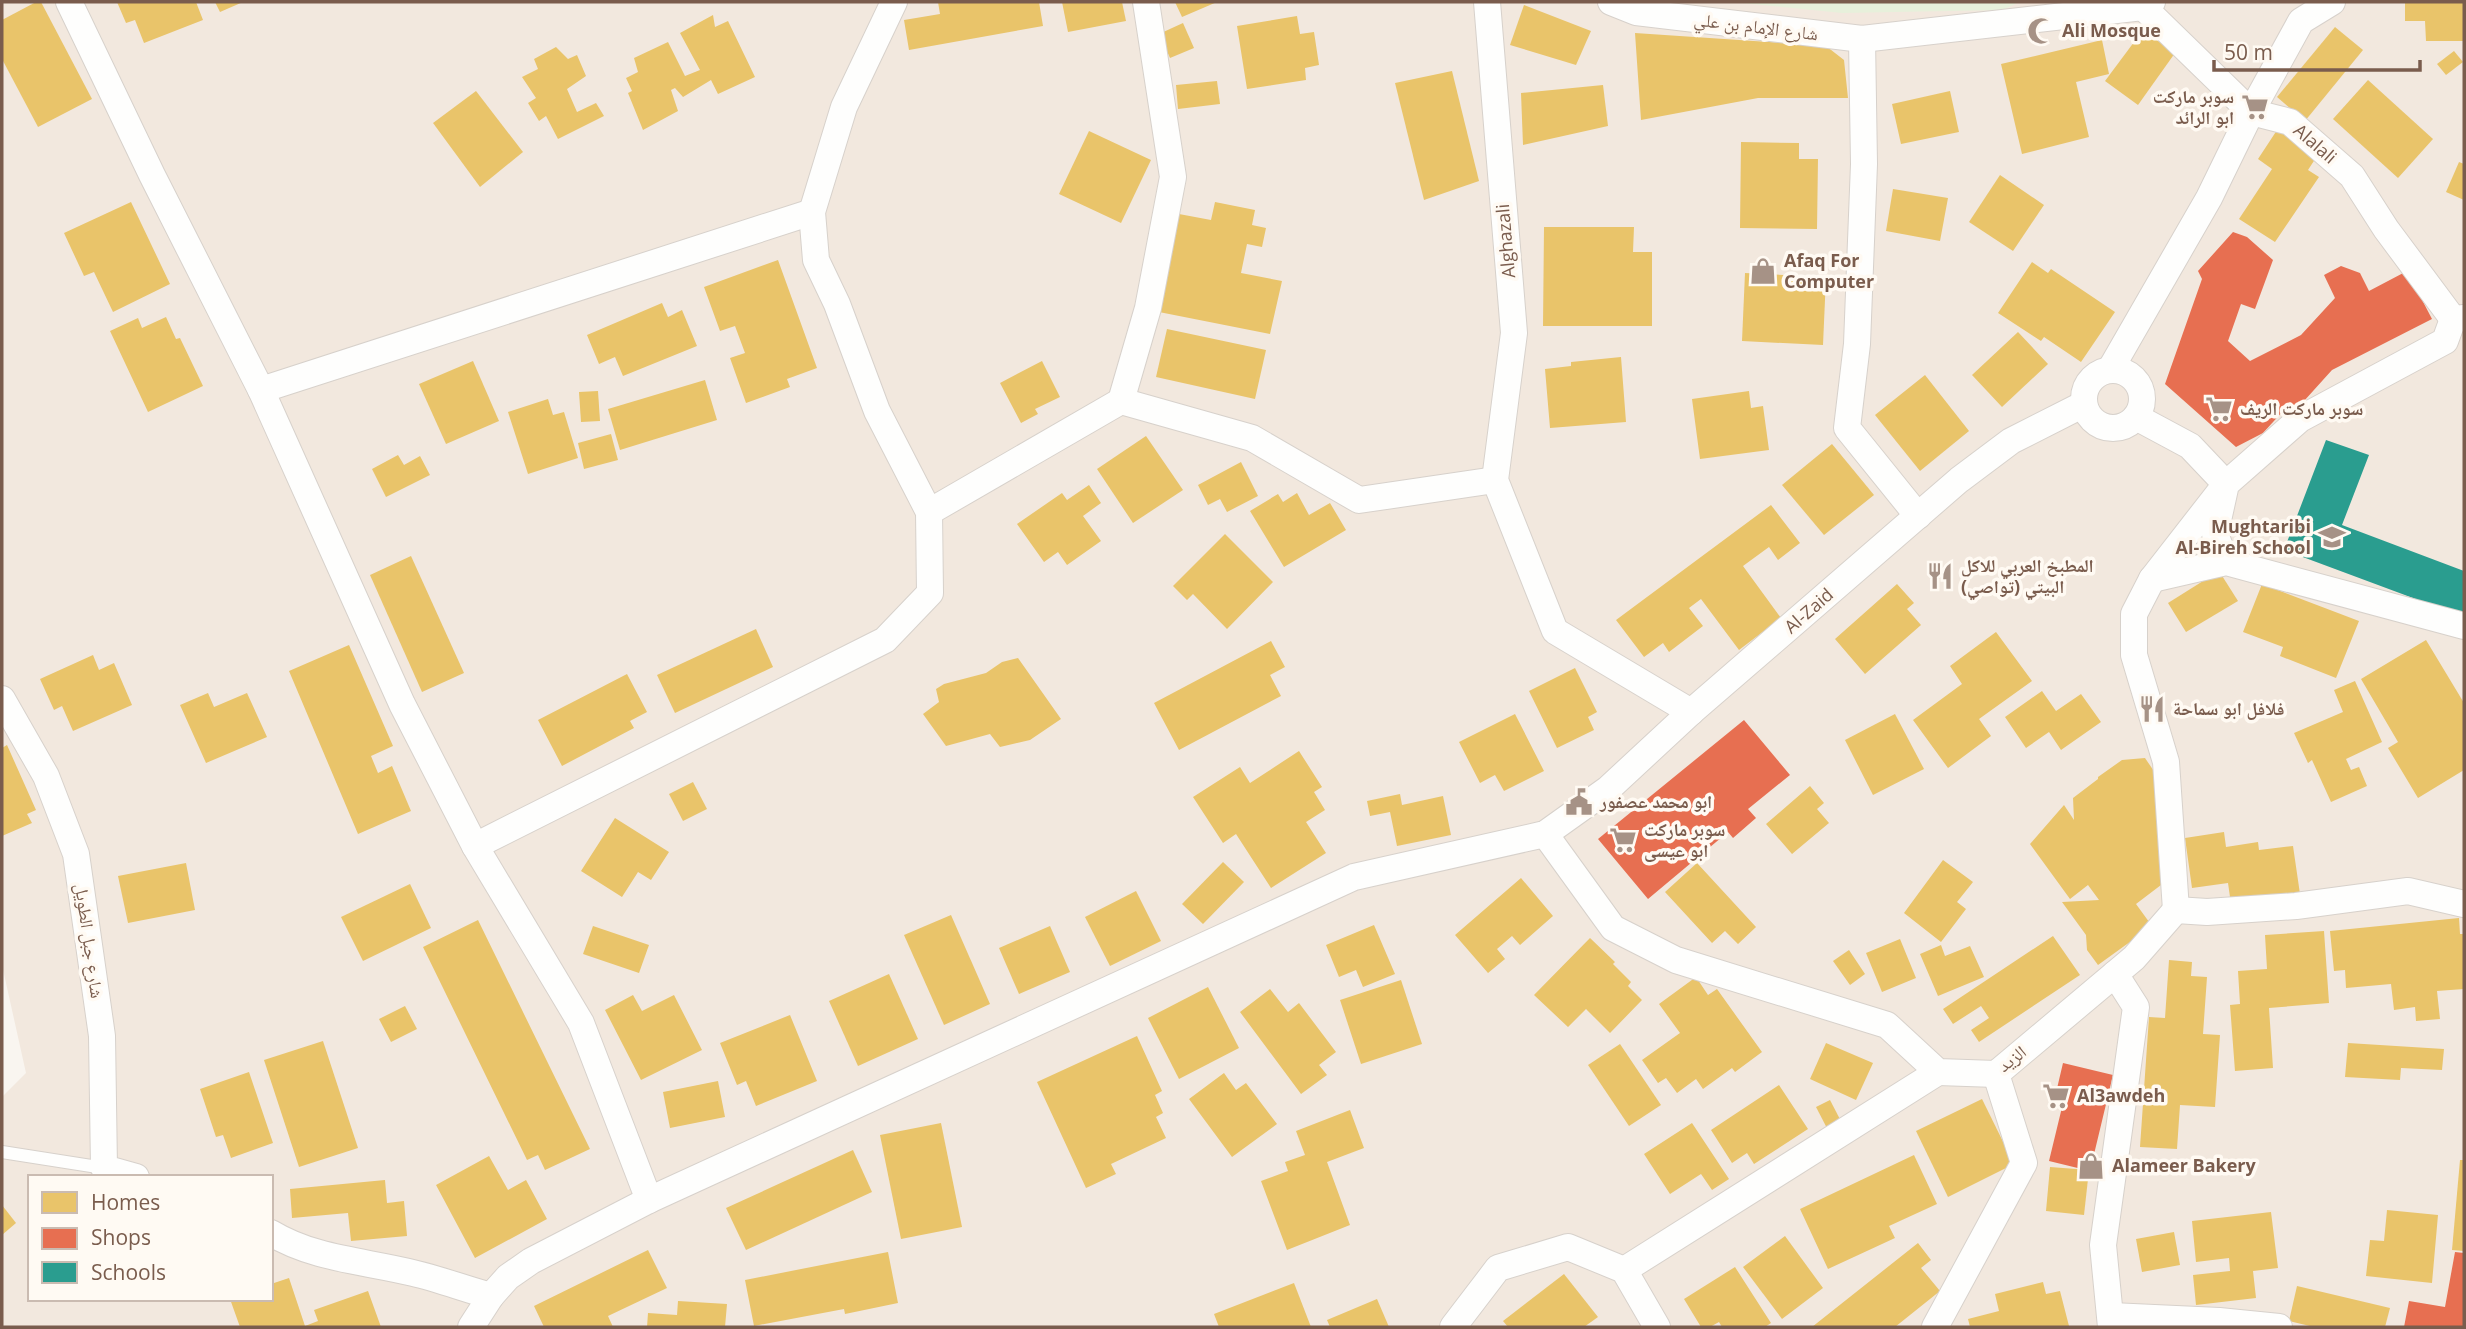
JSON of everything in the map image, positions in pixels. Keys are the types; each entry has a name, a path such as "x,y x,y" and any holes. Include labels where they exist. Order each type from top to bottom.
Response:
{"street":[{"path":"69,2 152,175 261,390 402,704 475,846 581,1023 649,1200"},
{"path":"475,846 885,640 930,593 929,512 877,411 837,304 816,260 812,212 844,107 894,2"},
{"path":"929,512 1121,401 1148,308 1173,177 1146,2"},
{"name":"Alghazali","path":"1487,2 1514,333 1495,480"},
{"name":"شارع الإمام بن علي","path":"1611,2 1636,12 1862,39 2147,5"},
{"path":"2110,370 2209,198 2251,112 2301,21 2332,2"},
{"name":"Alalali","path":"2147,5 2251,112 2290,122 2352,176 2386,229 2459,318 2445,341 2300,419 2226,484"},
{"path":"1862,39 1864,164 1857,344 1847,428 1918,516"},
{"path":"261,390 812,212"},
{"path":"2110,370 2128,374 2136,380 2142,399 2136,417 2128,424 2109,428 2092,420 2084,404 2087,385 2100,373 2110,370"},
{"path":"1121,401 1252,438 1359,500 1495,480 1555,631 1691,712"},
{"name":"Al-Zaid","path":"1545,834 1608,789 1691,712 1959,480 2011,441 2084,404"},
{"path":"2136,417 2190,446 2226,484"},
{"path":"2226,484 2215,534 2226,562"},
{"path":"2226,484 2152,579 2134,614 2134,655 2166,762 2176,910 2207,912 2295,906 2408,891 2464,904"},
{"path":"2152,579 2226,562 2464,626"},
{"name":"شارع جبل الطويل","path":"2,699 47,776 76,855 102,1036 104,1168"},
{"path":"471,1327 491,1296 508,1277 531,1261 649,1200 1354,877 1545,834 1613,928 1676,960 1887,1025 1938,1072 1624,1270"},
{"name":"الزيد","path":"1938,1072 1996,1073 2134,958 2176,910"},
{"path":"2115,974 2136,1007 2103,1245 2111,1322 2220,1321 2279,1327"},
{"path":"1935,1327 2024,1163 1996,1073"},
{"path":"104,1168 129,1175"},
{"path":"273,1234 290,1244 342,1259 414,1273 491,1296"},
{"path":"1453,1327 1498,1268 1568,1247 1624,1270 1657,1327"}],"lane":[{"path":"2,1152 104,1168"}],"shaded area":[{"path":"2,2 2464,2 2464,1327 8,1327 2,1325 2,1097 26,1073 2,965"}],"green space":[{"path":"1732,2 2019,2 2003,10 1842,13"}],"building: Homes":[{"path":"41,2 92,99 38,127 2,59 2,20"},
{"path":"117,2 196,2 203,20 144,43 135,20 126,23"},
{"path":"215,2 243,2 220,12"},
{"path":"938,2 1039,2 1043,26 909,50 904,20 940,14"},
{"path":"1062,2 1122,2 1126,21 1068,32"},
{"path":"1175,2 1217,2 1182,17"},
{"path":"2405,2 2464,2 2464,41 2426,41 2425,21 2405,21"},
{"path":"1524,5 1591,31 1576,65 1510,45"},
{"path":"713,15 715,27 728,21 755,77 718,94 711,80 683,97 675,88 671,90 678,111 643,130 628,93 632,91 626,78 638,72 634,58 668,42 685,76 700,70 680,33"},
{"path":"1297,16 1300,34 1314,32 1319,65 1305,68 1306,80 1247,89 1237,26"},
{"path":"1183,23 1194,48 1170,58 1159,34"},
{"path":"2335,27 2363,50 2305,121 2277,97"},
{"path":"2143,30 2175,53 2138,105 2105,81"},
{"path":"1635,33 1826,46 1844,60 1848,98 1758,98 1641,120"},
{"path":"2102,40 2109,74 2076,82 2089,137 2022,154 2001,64"},
{"path":"556,47 568,59 577,55 586,76 567,89 577,112 596,103 604,116 558,139 546,116 539,121 528,103 536,98 522,77 538,69 534,59"},
{"path":"2454,51 2463,62 2446,75 2437,64"},
{"path":"1452,71 1479,181 1424,200 1395,83"},
{"path":"2368,80 2433,139 2398,178 2333,119"},
{"path":"1217,81 1220,104 1178,109 1176,85"},
{"path":"1603,85 1608,126 1523,145 1521,93"},
{"path":"476,91 523,152 480,187 433,123"},
{"path":"1950,91 1959,132 1901,144 1892,104"},
{"path":"2281,124 2321,150 2308,170 2319,177 2275,242 2239,219 2272,169 2258,159"},
{"path":"1089,131 1151,160 1121,223 1059,194"},
{"path":"1741,142 1799,143 1799,159 1818,159 1817,229 1740,228"},
{"path":"2459,162 2464,164 2464,200 2446,192"},
{"path":"2000,175 2044,205 2013,251 1969,222"},
{"path":"1893,189 1948,198 1940,241 1886,231"},
{"path":"131,202 170,284 113,312 94,272 84,276 64,233"},
{"path":"1215,202 1255,210 1252,225 1266,228 1262,247 1247,244 1241,273 1282,281 1270,334 1159,312 1179,214 1211,220"},
{"path":"1544,227 1634,227 1633,252 1652,252 1652,326 1543,326"},
{"path":"778,260 817,368 787,379 790,387 746,403 730,358 745,353 735,326 720,331 704,287"},
{"path":"2032,262 2048,273 2051,269 2115,312 2081,362 2044,337 2041,341 1998,313"},
{"path":"1745,273 1826,277 1823,345 1742,341"},
{"path":"662,303 668,317 682,310 697,346 623,376 615,357 599,364 587,335"},
{"path":"166,317 176,339 180,338 203,386 148,412 110,331 138,318 142,328"},
{"path":"1167,329 1266,350 1255,399 1156,377"},
{"path":"2018,332 2048,364 2002,407 1972,375"},
{"path":"1621,357 1626,422 1550,428 1545,369 1571,366 1571,362"},
{"path":"473,361 499,421 446,444 419,384"},
{"path":"1042,361 1060,397 1035,409 1038,414 1021,423 1000,383"},
{"path":"1925,375 1969,431 1920,471 1875,415"},
{"path":"705,380 717,420 620,450 608,409"},
{"path":"598,391 600,421 581,422 579,392"},
{"path":"1749,391 1751,408 1763,406 1769,450 1700,459 1692,399"},
{"path":"548,399 553,415 564,412 578,458 528,474 508,412"},
{"path":"611,434 618,460 584,469 578,443"},
{"path":"1146,436 1183,490 1133,523 1097,469"},
{"path":"1832,444 1874,495 1824,535 1782,485"},
{"path":"398,455 404,465 420,456 430,475 386,497 372,469"},
{"path":"1241,462 1258,496 1227,512 1220,499 1208,505 1198,485"},
{"path":"1089,485 1101,503 1083,516 1101,541 1067,565 1058,552 1044,562 1017,524 1062,493 1067,500"},
{"path":"1297,493 1309,515 1330,503 1346,530 1284,567 1250,511 1278,494 1283,502"},
{"path":"1771,505 1800,543 1778,560 1769,547 1743,566 1781,618 1739,650 1701,599 1689,608 1703,626 1669,652 1663,643 1644,657 1616,620"},
{"path":"1225,534 1273,582 1227,629 1193,594 1187,600 1173,586"},
{"path":"411,556 464,673 422,692 370,575"},
{"path":"2219,571 2238,601 2186,632 2168,603"},
{"path":"1897,584 1914,603 1907,609 1921,625 1865,674 1835,639"},
{"path":"2262,584 2359,621 2336,678 2280,656 2283,647 2243,632"},
{"path":"756,629 773,667 675,713 657,675"},
{"path":"1996,632 2032,681 1979,719 1991,736 1948,768 1913,720 1962,684 1950,666"},
{"path":"2426,640 2464,703 2464,770 2418,798 2388,748 2398,742 2361,679"},
{"path":"1271,641 1285,667 1270,675 1281,696 1179,750 1154,703"},
{"path":"349,645 393,746 371,756 378,773 392,766 411,811 358,834 289,671"},
{"path":"93,655 99,670 114,663 132,705 73,731 62,706 54,710 40,679"},
{"path":"1018,658 1061,719 1030,740 1000,747 990,734 946,746 923,714 939,702 936,689 944,684 986,673 1002,662"},
{"path":"1575,668 1597,712 1588,717 1594,730 1557,748 1529,691"},
{"path":"627,674 647,712 630,721 634,728 562,766 538,720"},
{"path":"2355,681 2382,742 2346,759 2351,770 2359,767 2367,786 2331,802 2312,760 2308,763 2294,733 2343,712 2334,690"},
{"path":"2042,691 2056,711 2081,694 2101,722 2061,750 2049,732 2026,748 2005,717"},
{"path":"208,693 214,707 247,693 267,737 206,763 180,705"},
{"path":"1515,714 1544,771 1504,791 1495,775 1480,783 1459,742"},
{"path":"1895,714 1924,769 1873,795 1845,740"},
{"path":"7,745 36,810 27,814 32,823 2,836 2,748"},
{"path":"1299,751 1322,787 1314,792 1325,810 1306,822 1326,853 1271,888 1236,834 1223,843 1193,797 1240,767 1250,783"},
{"path":"2145,758 2162,783 2156,786 2161,885 2136,904 2152,926 2098,965 2087,950 2086,935 2062,902 2099,900 2088,885 2070,899 2030,844 2064,805 2074,820 2073,798 2098,777 2122,760"},
{"path":"693,782 707,809 683,821 669,794"},
{"path":"1810,786 1824,803 1817,809 1829,823 1792,854 1766,824"},
{"path":"1400,794 1402,805 1443,796 1451,835 1397,846 1390,812 1370,816 1367,801"},
{"path":"615,818 669,852 651,880 638,872 622,897 581,871"},
{"path":"2224,832 2226,847 2258,842 2259,850 2293,846 2300,894 2231,904 2228,883 2192,888 2185,838"},
{"path":"1943,860 1973,882 1957,902 1966,909 1941,942 1904,913"},
{"path":"1223,862 1244,882 1203,924 1182,904"},
{"path":"186,863 195,910 128,923 118,876"},
{"path":"1697,863 1756,927 1738,944 1725,931 1712,943 1665,892"},
{"path":"1521,878 1553,916 1520,945 1512,936 1497,949 1505,959 1488,973 1455,935"},
{"path":"410,884 431,928 363,961 341,917"},
{"path":"1136,891 1161,941 1110,966 1085,917"},
{"path":"951,915 990,1004 944,1025 904,935"},
{"path":"2459,918 2460,934 2464,934 2464,989 2437,991 2440,1019 2416,1021 2415,1007 2394,1010 2391,984 2346,988 2345,970 2334,971 2330,931"},
{"path":"478,920 590,1149 545,1170 538,1155 527,1160 423,947"},
{"path":"1374,925 1395,974 1363,987 1356,970 1339,977 1326,945"},
{"path":"593,926 649,945 639,973 583,954"},
{"path":"1050,926 1070,972 1019,994 999,948"},
{"path":"2324,931 2329,1003 2269,1008 2273,1068 2235,1071 2230,1005 2240,1004 2238,971 2267,969 2265,935"},
{"path":"2053,936 2080,975 1979,1042 1971,1030 1989,1018 1981,1006 1953,1024 1943,1009"},
{"path":"1590,938 1615,962 1613,964 1631,982 1628,986 1642,1000 1610,1033 1586,1009 1568,1027 1534,995"},
{"path":"1900,939 1916,978 1882,992 1866,953"},
{"path":"1941,945 1945,956 1970,946 1984,977 1938,996 1920,954"},
{"path":"1849,950 1865,974 1850,985 1833,961"},
{"path":"2169,960 2192,962 2191,976 2207,977 2203,1034 2220,1035 2215,1107 2180,1105 2177,1149 2140,1147 2149,1017 2165,1018"},
{"path":"889,974 918,1039 858,1066 829,1001"},
{"path":"1696,977 1708,995 1717,989 1762,1052 1735,1072 1732,1068 1703,1089 1696,1079 1677,1093 1666,1078 1658,1083 1642,1060 1680,1033 1659,1004"},
{"path":"1401,980 1422,1044 1361,1064 1340,1000"},
{"path":"1208,987 1239,1048 1179,1079 1148,1018"},
{"path":"1270,989 1288,1012 1299,1003 1336,1052 1319,1065 1327,1075 1301,1094 1240,1012"},
{"path":"633,995 642,1011 674,995 702,1050 641,1080 605,1010"},
{"path":"405,1006 417,1029 391,1042 379,1019"},
{"path":"790,1015 817,1081 756,1106 746,1081 737,1085 720,1043"},
{"path":"1137,1036 1162,1091 1155,1095 1163,1113 1156,1117 1166,1138 1111,1164 1116,1174 1086,1188 1037,1082"},
{"path":"323,1041 358,1148 299,1167 264,1060"},
{"path":"1826,1043 1873,1063 1856,1100 1810,1079"},
{"path":"2348,1043 2444,1049 2442,1070 2401,1068 2400,1080 2345,1077"},
{"path":"1620,1044 1661,1105 1629,1126 1588,1065"},
{"path":"249,1072 273,1143 231,1158 223,1135 216,1137 200,1089"},
{"path":"1224,1073 1236,1090 1246,1083 1277,1124 1232,1157 1189,1099"},
{"path":"718,1081 725,1117 670,1128 663,1092"},
{"path":"1779,1085 1808,1129 1754,1164 1747,1153 1732,1163 1711,1130"},
{"path":"1982,1099 2014,1164 1948,1197 1916,1131"},
{"path":"1830,1100 1844,1127 1830,1134 1816,1107"},
{"path":"1350,1110 1364,1148 1327,1162 1350,1225 1287,1250 1261,1181 1288,1171 1285,1162 1305,1155 1296,1131"},
{"path":"941,1123 962,1227 901,1239 880,1135"},
{"path":"1692,1123 1729,1179 1712,1190 1701,1174 1670,1194 1644,1154"},
{"path":"853,1150 872,1192 746,1250 726,1208"},
{"path":"1914,1155 1937,1204 1889,1226 1895,1238 1828,1269 1800,1209"},
{"path":"489,1156 508,1190 526,1180 547,1219 475,1258 436,1185"},
{"path":"2460,1160 2464,1160 2464,1251 2452,1250"},
{"path":"2050,1167 2089,1170 2084,1215 2046,1211"},
{"path":"385,1180 387,1203 404,1201 407,1236 351,1241 348,1213 292,1218 290,1189"},
{"path":"2,1205 16,1223 2,1235"},
{"path":"2387,1210 2438,1215 2432,1283 2366,1276 2370,1240 2384,1241"},
{"path":"2271,1212 2278,1268 2253,1271 2256,1298 2196,1305 2193,1275 2230,1271 2229,1258 2196,1262 2192,1221"},
{"path":"2174,1232 2180,1265 2142,1272 2136,1239"},
{"path":"1785,1236 1823,1288 1782,1319 1743,1267"},
{"path":"1918,1243 1931,1260 1921,1268 1940,1291 1895,1327 1812,1327"},
{"path":"648,1250 667,1288 608,1316 613,1327 544,1327 534,1306"},
{"path":"888,1252 898,1303 845,1314 844,1309 754,1326 745,1280"},
{"path":"1735,1267 1771,1323 1765,1327 1722,1327 1719,1322 1710,1327 1701,1327 1684,1299"},
{"path":"1564,1274 1598,1317 1584,1327 1508,1327 1503,1321"},
{"path":"289,1278 305,1326 318,1321 314,1310 368,1291 381,1327 240,1327 231,1301 273,1301 273,1283"},
{"path":"2043,1282 2046,1294 2060,1291 2069,1326 1970,1327 1968,1319 1999,1311 1995,1294"},
{"path":"1294,1283 1311,1327 1219,1327 1214,1314"},
{"path":"2297,1286 2390,1308 2385,1327 2314,1327 2289,1321"},
{"path":"1377,1299 1389,1327 1330,1327 1327,1320"},
{"path":"678,1301 727,1304 725,1327 647,1327 648,1313 677,1315"}],"building: Shops":[{"path":"2233,232 2247,237 2273,260 2255,309 2241,304 2228,341 2250,361 2301,335 2335,298 2324,275 2341,266 2360,273 2369,291 2407,271 2432,319 2332,370 2304,401 2284,410 2263,433 2236,447 2165,384 2202,279 2198,271"},
{"path":"1744,720 1790,775 1748,809 1756,818 1733,838 1728,832 1648,899 1598,839"},
{"path":"2063,1063 2113,1075 2090,1171 2049,1161 2064,1099 2055,1097"},
{"path":"2455,1252 2464,1253 2464,1327 2404,1327 2409,1301 2445,1307"}],"building: Schools":[{"name":"Mughtaribi Al-Bireh School","path":"2326,440 2369,455 2342,525 2464,571 2464,617 2284,550"}],"place":[{"name":"Ali Mosque","path":"2041,31"},
{"name":"سوبر ماركت ابو الرائد","path":"2255,107"},
{"name":"Afaq For Computer","path":"1763,271"},
{"name":"سوبر ماركت الريف","path":"2219,409"},
{"name":"Mughtaribi Al-Bireh School","path":"2332,537"},
{"name":"المطبخ العربي للاكل البيتي (تواصي)","path":"1940,576"},
{"name":"فلافل ابو سماحة","path":"2152,709"},
{"name":"ابو محمد عصفور","path":"1579,802"},
{"name":"سوبر ماركت ابو عيسی","path":"1623,840"},
{"name":"Al3awdeh","path":"2056,1096"},
{"name":"Alameer Bakery","path":"2091,1166"}]}
